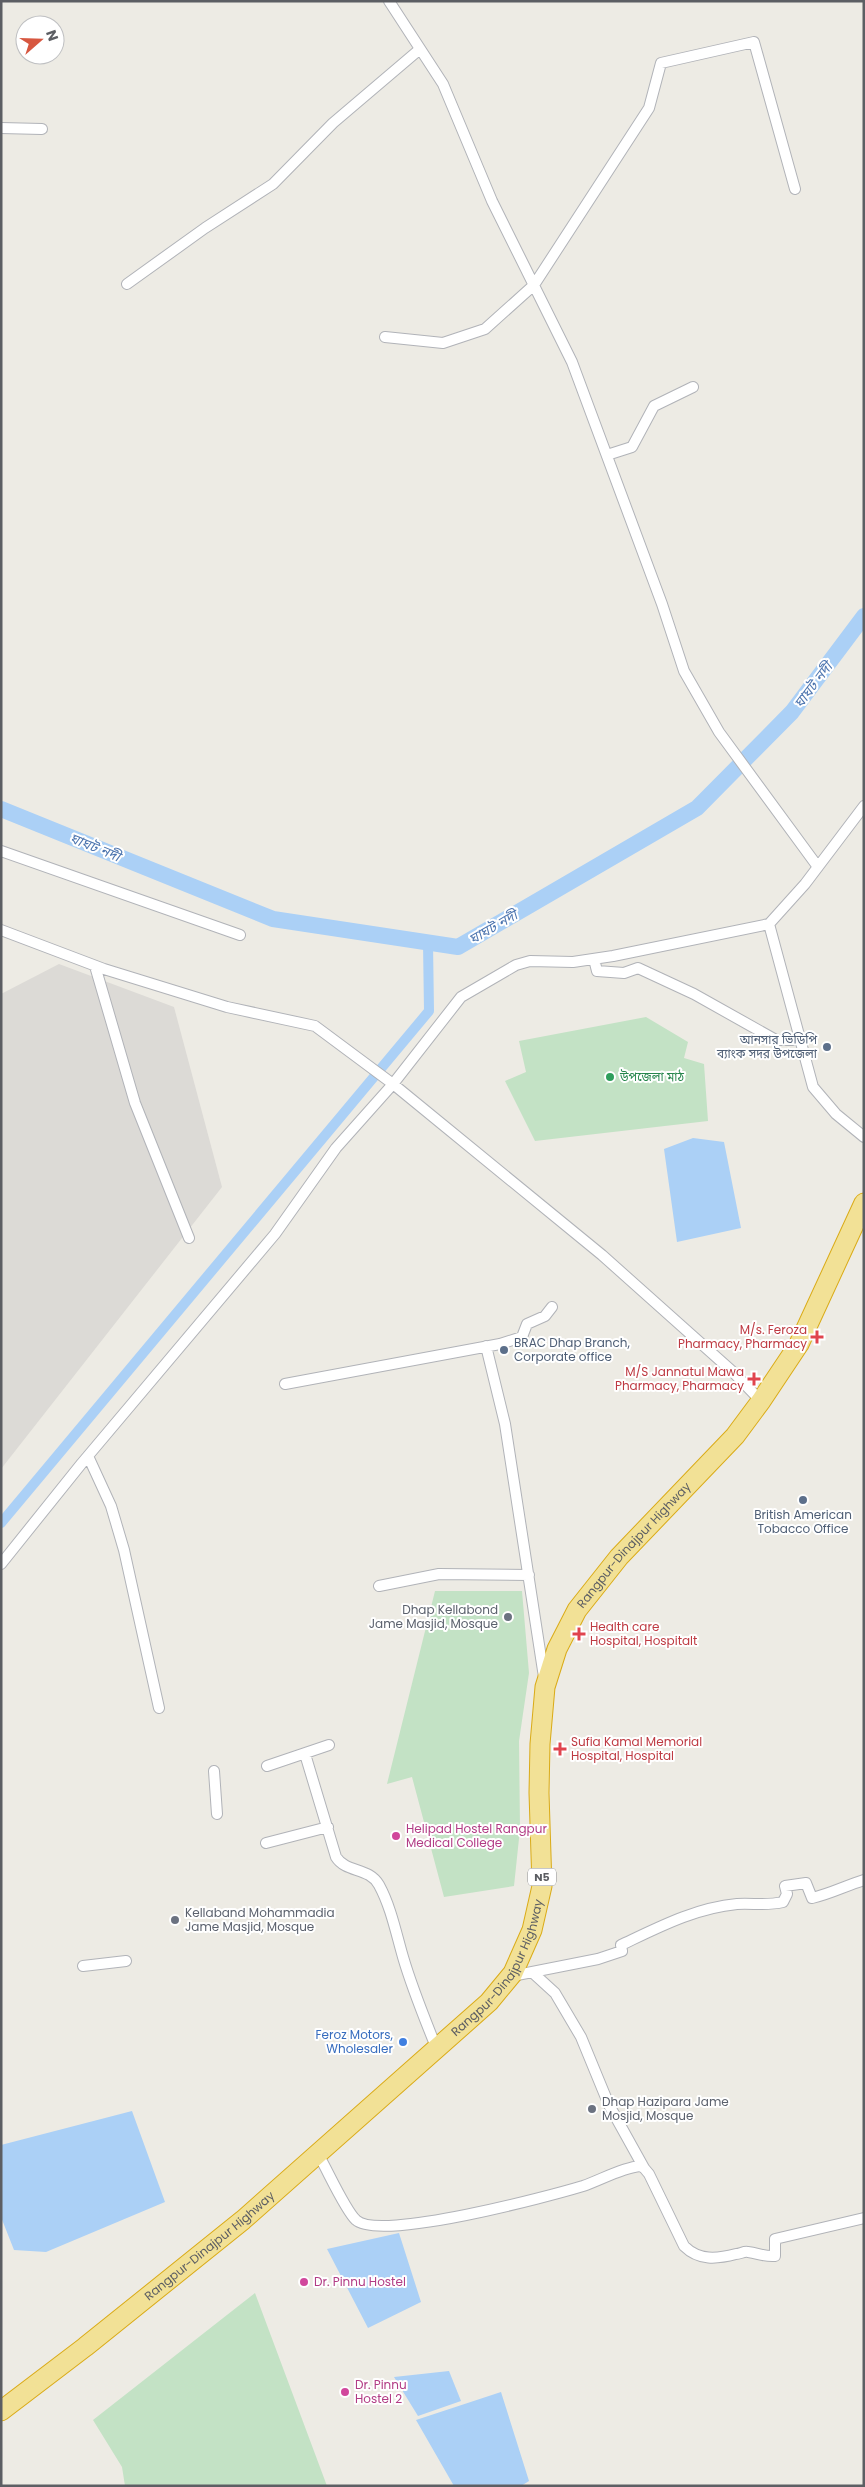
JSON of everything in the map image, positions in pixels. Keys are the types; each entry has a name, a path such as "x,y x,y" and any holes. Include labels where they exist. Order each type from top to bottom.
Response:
{"highway":[{"name":"Rangpur-Dinajpur Highway","path":"1,2411 85,2347 235,2226 489,2002 510,1977 532,1930 542,1886 539,1793 540,1744 546,1687 557,1649 577,1610 619,1558 735,1436 761,1401 799,1344 860,1221 864,1203"}],"street":[{"path":"390,1 443,84 492,201 572,362 684,671 719,732 818,866"},
{"path":"385,337 443,343 485,329 534,285 649,108 661,63 754,42 795,189"},
{"path":"127,284 205,228 272,184 333,122 420,49"},
{"path":"1,128 42,129"},
{"path":"607,455 632,447 654,406 693,387"},
{"path":"1,1564 88,1456 275,1234 336,1148 461,998 516,965 530,961 573,962 594,959 769,924 818,866 864,806"},
{"path":"1,851 240,935"},
{"path":"769,924 813,1087 836,1114 864,1137"},
{"path":"1,930 95,966 227,1007 316,1026 391,1082 602,1255 733,1372 761,1401"},
{"path":"594,959 597,971 624,973 638,968 694,994 776,1040 799,1040"},
{"path":"95,966 135,1103 189,1238"},
{"path":"285,1384 522,1338 527,1324 545,1316 552,1307"},
{"path":"486,1346 505,1424 546,1687"},
{"path":"88,1456 110,1506 124,1550 159,1708"},
{"path":"379,1586 439,1574 529,1575"},
{"path":"268,1766 329,1746"},
{"path":"305,1754 339,1862 342,1865 369,1874 379,1884 387,1902 404,1959 436,2047"},
{"path":"214,1771 217,1814"},
{"path":"266,1843 328,1827"},
{"path":"510,1977 622,1951 621,1944 683,1916 738,1904 765,1906 783,1902 787,1894 785,1886 806,1883 812,1898 834,1893 838,1888 864,1880"},
{"path":"83,1966 126,1961"},
{"path":"532,1972 554,1993 581,2037 609,2105 684,2246 690,2252 710,2259 746,2251 764,2257 775,2256 775,2239 864,2218"},
{"path":"318,2154 356,2220 370,2225 413,2223 471,2215 548,2196 636,2167 644,2168"}],"shaded area":[{"path":"59,964 174,1007 222,1187 1,1469 1,994"}],"green space":[{"name":"উপজেলা মাঠ","path":"646,1017 688,1042 684,1058 704,1064 708,1121 535,1141 505,1081 526,1072 519,1041"},
{"path":"435,1591 522,1591 529,1673 519,1741 520,1829 514,1886 444,1897 412,1777 387,1784"},
{"path":"255,2293 327,2486 125,2486 122,2467 93,2420"}],"water":[{"path":"693,1138 724,1142 741,1228 677,1242 664,1149"},
{"path":"132,2111 165,2202 46,2252 14,2250 1,2217 1,2145"},
{"path":"399,2233 421,2302 368,2328 327,2249"},
{"path":"449,2371 461,2401 418,2416 394,2377"},
{"path":"501,2392 529,2481 521,2486 454,2486 416,2420"}],"waterway":[{"name":"ঘাঘট নদী","path":"1,809 273,919 458,947 697,808 792,712 864,616"},
{"path":"1,1523 429,1011 428,943"}],"place":[{"name":"আনসার ভিডিপি ব্যাংক সদর উপজেলা","path":"827,1047"},
{"name":"উপজেলা মাঠ","path":"610,1077"},
{"name":"M/s. Feroza Pharmacy, Pharmacy","path":"817,1337"},
{"name":"BRAC Dhap Branch, Corporate office","path":"504,1350"},
{"name":"M/S Jannatul Mawa Pharmacy, Pharmacy","path":"754,1379"},
{"name":"British American Tobacco Office","path":"803,1500"},
{"name":"Dhap Kellabond Jame Masjid, Mosque","path":"508,1617"},
{"name":"Health care Hospital, Hospitalt","path":"579,1634"},
{"name":"Sufia Kamal Memorial Hospital, Hospital","path":"560,1749"},
{"name":"Helipad Hostel Rangpur Medical College","path":"396,1836"},
{"name":"Kellaband Mohammadia Jame Masjid, Mosque","path":"175,1920"},
{"name":"Feroz Motors, Wholesaler","path":"403,2042"},
{"name":"Dhap Hazipara Jame Mosjid, Mosque","path":"592,2109"},
{"name":"Dr. Pinnu Hostel","path":"304,2282"},
{"name":"Dr. Pinnu Hostel 2","path":"345,2392"}]}
